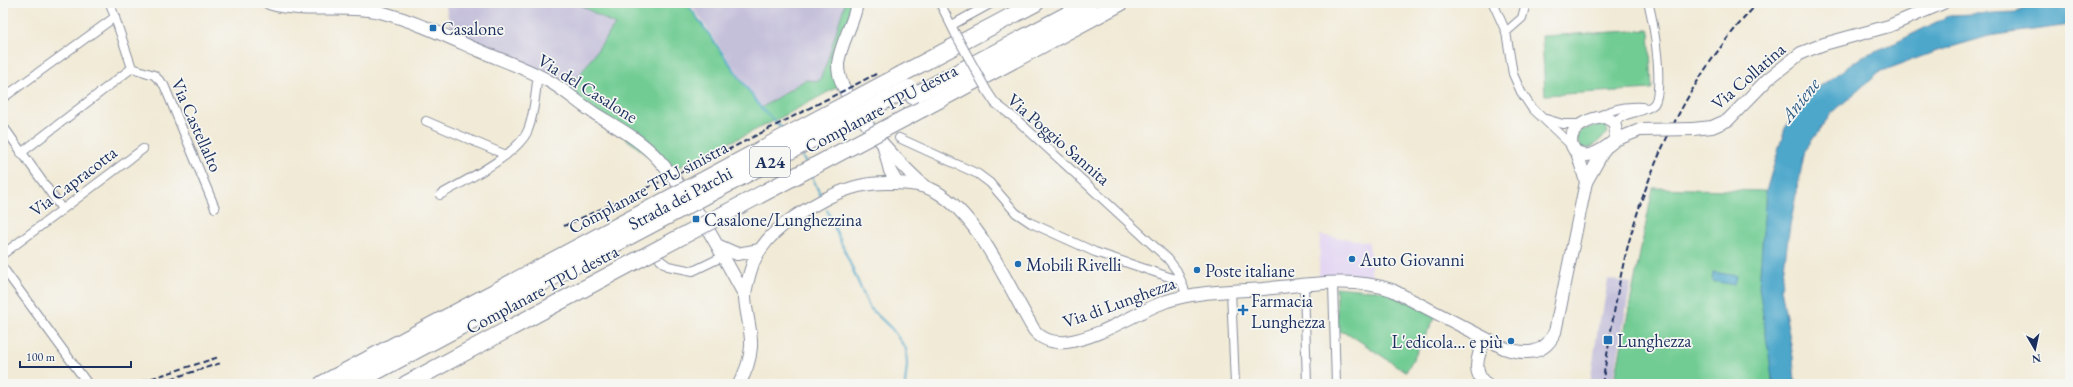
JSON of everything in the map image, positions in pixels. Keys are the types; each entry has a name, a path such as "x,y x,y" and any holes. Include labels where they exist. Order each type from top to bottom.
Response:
{"highway":[{"name":"Complanare TPU sinistra","path":"322,384 633,240 912,92 1036,3"},
{"name":"Strada dei Parchi","path":"912,92 1068,3"},
{"name":"Strada dei Parchi","path":"353,384 633,240 912,92 1089,3"},
{"name":"Complanare TPU destra","path":"912,92 1120,3"},
{"name":"Strada dei Parchi","path":"374,384 633,240"},
{"name":"Complanare TPU destra","path":"406,384 633,240"}],"street":[{"path":"21,153 132,68 110,3"},
{"name":"Via del Casalone","path":"269,3 291,7 358,9 383,13 453,39 538,75 628,134 654,155 679,186 724,256 745,296"},
{"path":"857,3 840,57 839,76 846,95 883,144 893,163 897,183"},
{"name":"Via Poggio Sannita","path":"940,3 986,92 995,103 1017,120 1168,259 1175,268 1187,296"},
{"path":"952,25 992,3"},
{"path":"1493,3 1506,32 1516,83 1525,100 1575,150 1588,156 1605,148 1615,140 1614,124 1605,117 1597,118"},
{"path":"1506,32 1522,18 1526,3"},
{"path":"1614,124 1627,114 1649,108 1657,101 1659,95 1656,50 1648,3"},
{"name":"Via Collatina","path":"1614,124 1640,130 1693,129 1712,127 1728,120 1768,79 1801,53 1824,44 1890,26 1943,3"},
{"path":"3,98 115,18"},
{"name":"Via Castellalto","path":"132,68 152,74 163,83 215,208"},
{"path":"440,195 506,155 521,141 529,129 538,75"},
{"path":"1586,182 1571,140 1572,134 1582,124 1597,118 1606,112 1619,108 1649,108"},
{"path":"1542,117 1561,123 1582,124"},
{"path":"426,121 506,155"},
{"path":"3,126 62,209"},
{"name":"Via Collatina","path":"1615,140 1640,130"},
{"path":"899,138 978,174 993,187 1016,213 1032,223 1096,252 1181,281"},
{"path":"1486,384 1480,378 1477,369 1478,355 1486,339 1510,350 1525,353 1540,350 1550,343 1557,326 1586,182 1605,148"},
{"name":"Via Capracotta","path":"3,254 143,149"},
{"path":"872,183 893,163"},
{"path":"893,163 925,187"},
{"path":"740,384 747,366 751,347 745,296 752,267 760,250 777,230 799,213 842,191 858,185 872,183 897,183 925,187"},
{"name":"Via di Lunghezza","path":"925,187 947,200 971,225 1000,268 1034,330 1046,340 1061,342 1076,340 1099,332 1158,305 1187,296 1231,291 1333,284 1367,284 1392,290 1486,339"},
{"path":"660,260 668,266 693,271 724,256 760,250"},
{"path":"737,254 752,267"},
{"path":"724,256 741,269 752,267"},
{"path":"3,268 88,384"},
{"path":"1333,284 1339,383"},
{"path":"1304,286 1306,384"},
{"path":"1231,291 1235,384"}],"shaded area":[{"path":"445,3 577,3 616,25 567,93 453,39"},
{"path":"690,3 845,3 826,65 819,81 805,80 761,108"},
{"path":"1320,235 1369,242 1372,280 1319,280"},
{"path":"1608,279 1631,283 1613,383 1590,384 1599,319 1600,315 1602,315"}],"green space":[{"path":"577,3 687,3 761,108 805,80 819,81 826,65 845,3 857,3 841,52 841,85 780,118 669,172 567,93 615,25"},
{"path":"1649,30 1652,89 1545,95 1542,36"},
{"path":"1600,124 1606,125 1608,133 1590,148 1581,148 1577,139 1580,131"},
{"path":"1653,188 1765,191 1772,384 1614,384"},
{"path":"1336,287 1390,292 1436,316 1406,372 1349,334 1338,331"}],"water":[{"path":"2035,3 2070,3 2070,25 1989,36 1934,52 1879,72 1831,114 1805,150 1790,225 1781,288 1793,357 1795,384 1773,384 1759,287 1766,191 1785,128 1812,92 1863,56 1895,43 1950,15 2017,12"},
{"path":"1713,272 1737,276 1735,285 1712,281"}],"waterway":[{"path":"687,3 761,108 784,130"},
{"path":"800,153 806,163"},
{"path":"811,175 821,196"},
{"path":"827,210 869,307 892,329 906,349 907,365 905,384"}],"railway":[{"path":"1602,384 1622,270 1631,233 1656,162 1672,127 1710,62 1733,31 1758,3"},
{"path":"564,226 718,155 876,74"},
{"path":"134,384 219,357"},
{"path":"154,384 221,363"}],"place":[{"name":"Casalone","path":"433,28"},
{"name":"Casalone/Lunghezzina","path":"696,219"},
{"name":"Auto Giovanni","path":"1352,259"},
{"name":"Mobili Rivelli","path":"1018,264"},
{"name":"Poste italiane","path":"1197,270"},
{"name":"Farmacia Lunghezza","path":"1243,310"},
{"name":"Lunghezza","path":"1608,340"},
{"name":"L'edicola… e più","path":"1511,341"}],"water label":[{"name":"Aniene","path":"1800,100"}]}
